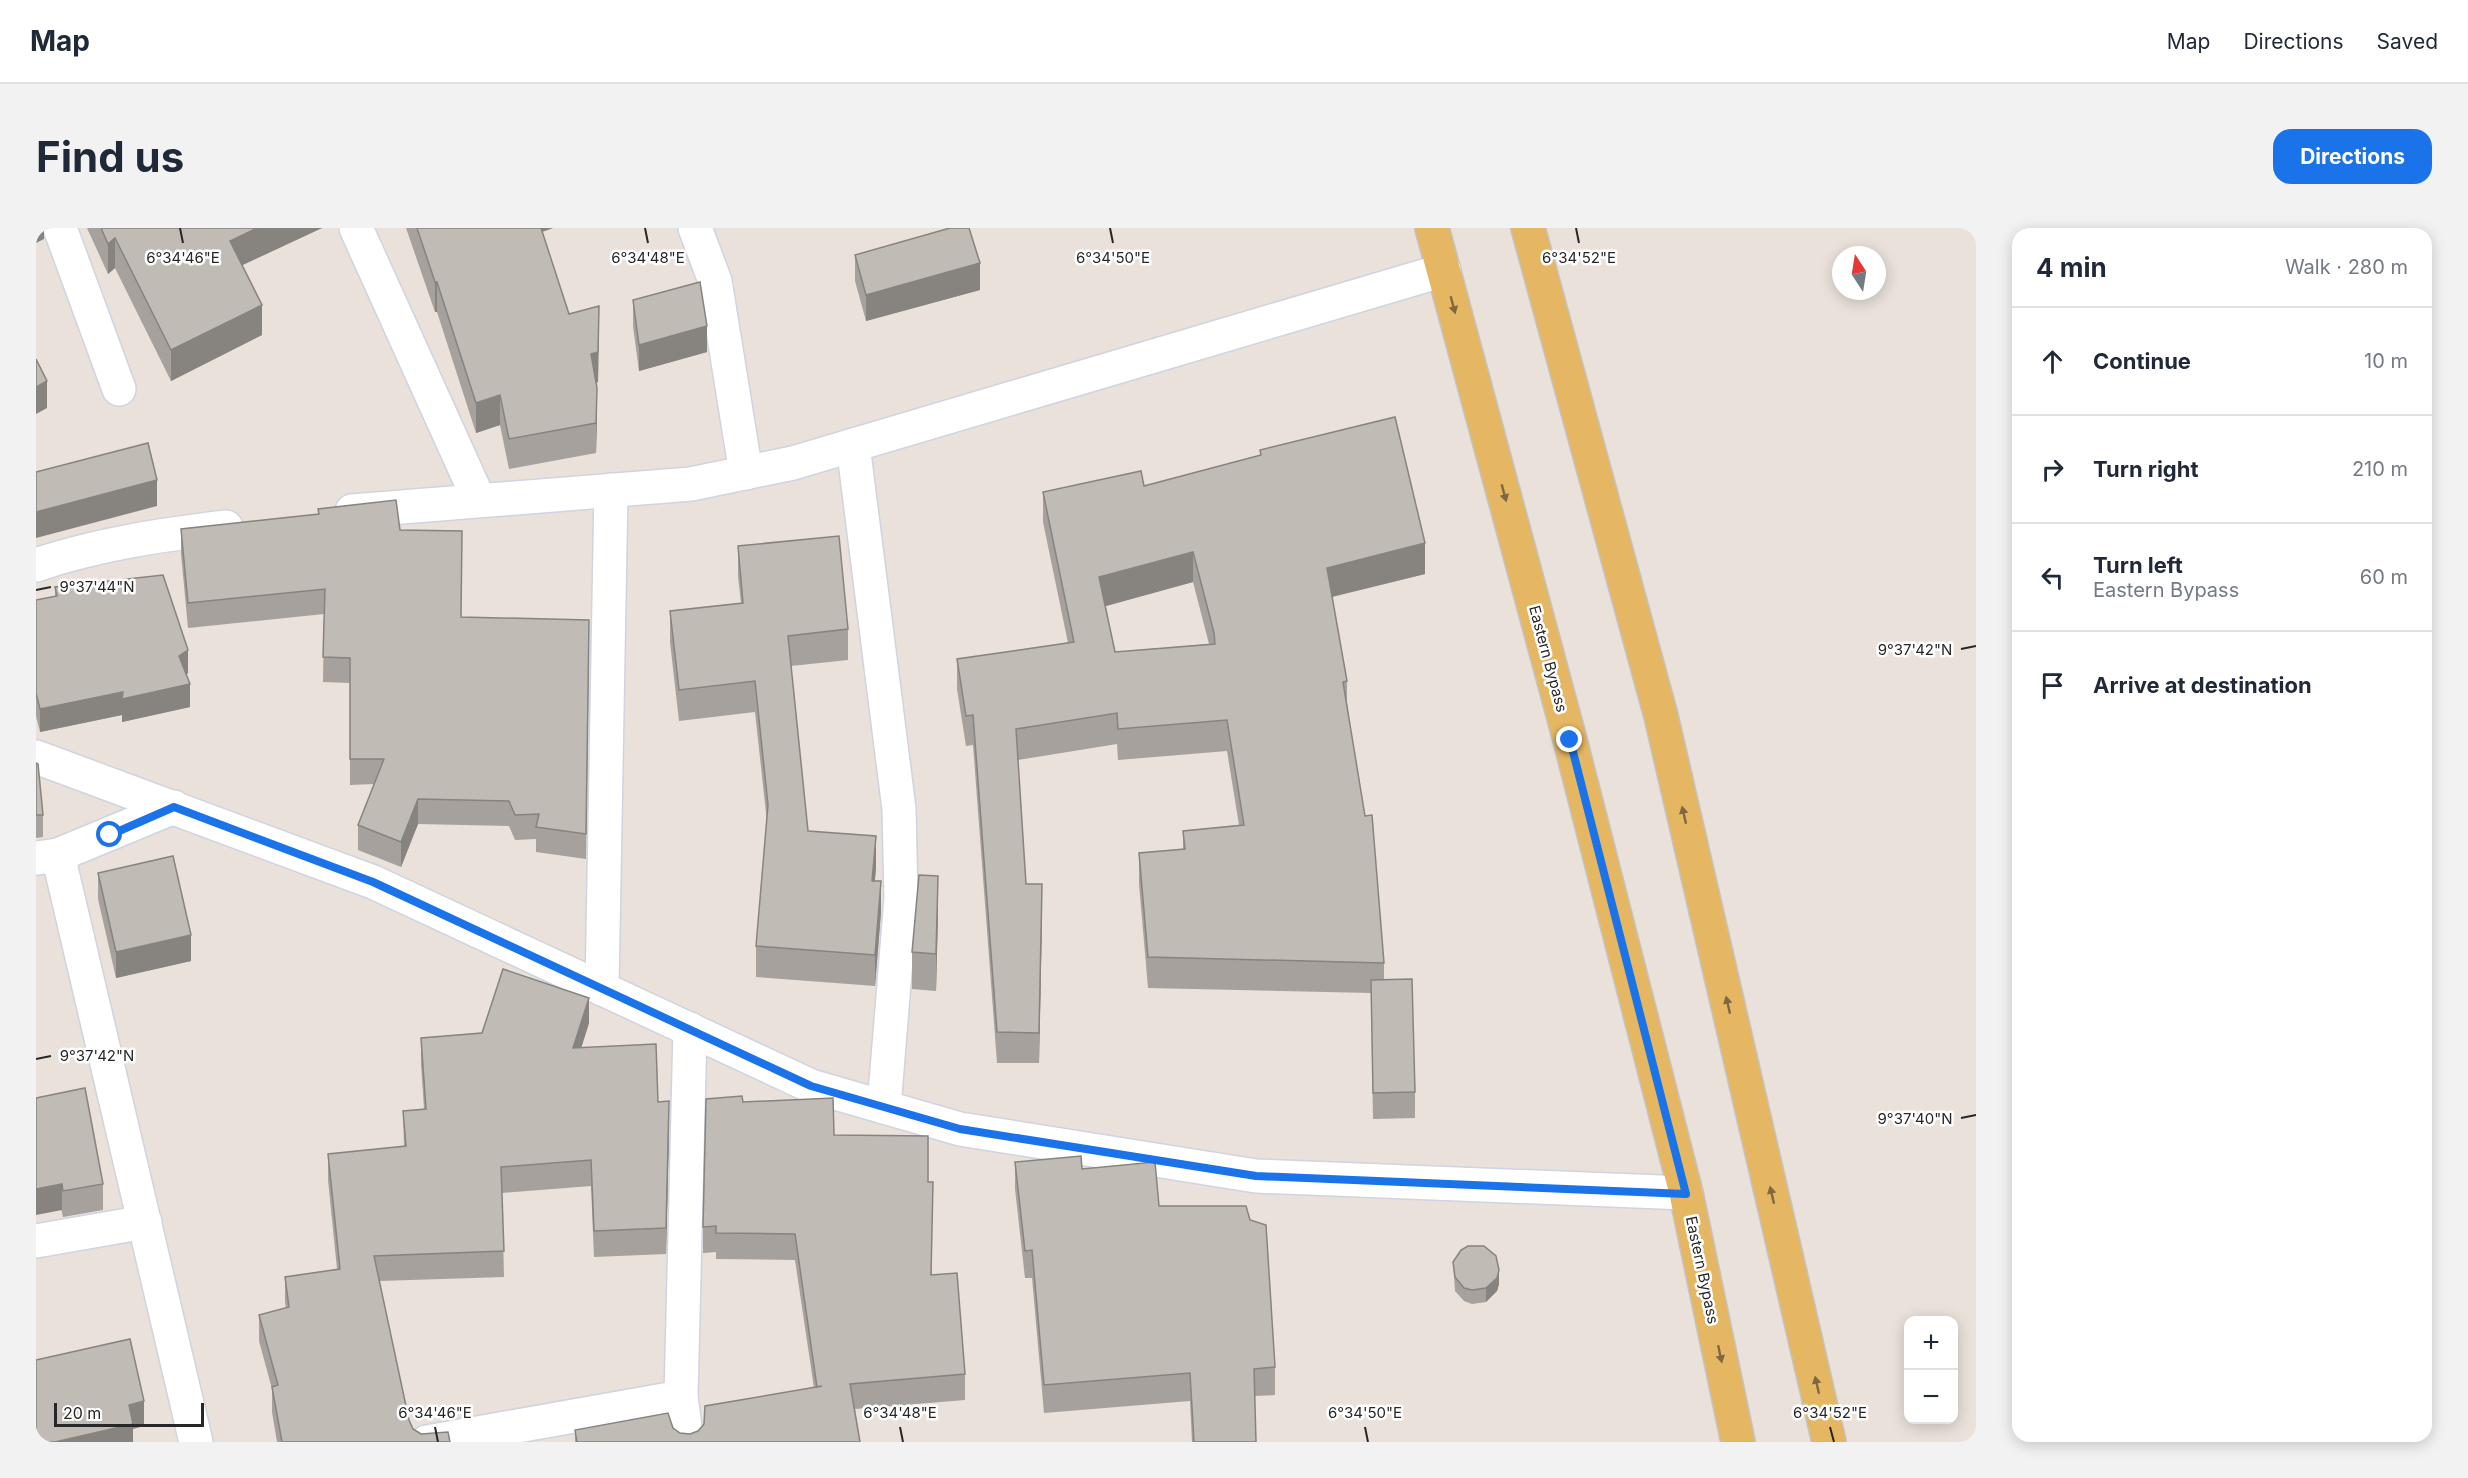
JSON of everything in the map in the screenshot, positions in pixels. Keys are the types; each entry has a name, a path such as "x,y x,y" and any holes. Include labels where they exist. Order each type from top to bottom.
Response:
{"main road":[{"name":"Eastern Bypass","path":"1432,228 1573,751 1686,1194 1738,1442"},
{"path":"1528,228 1661,716 1829,1442"}],"street":[{"path":"60,228 119,389"},
{"path":"356,228 479,500"},
{"path":"695,228 715,281 746,473"},
{"path":"322,515 479,500 691,484 793,463 1444,270"},
{"path":"854,445 899,809 901,898 884,1107"},
{"path":"602,989 611,490"},
{"path":"36,565 76,552 146,537 252,524"},
{"path":"36,756 373,882 811,1086 960,1129 1256,1176 1686,1194"},
{"path":"174,807 47,857 145,1222 196,1442"},
{"path":"687,1442 681,1397 690,1029"},
{"path":"36,1241 145,1222"},
{"path":"427,1442 681,1397"}],"building":[{"path":"101,228 257,228 230,241 262,305 171,350 115,238 108,244"},
{"path":"417,228 541,228 569,314 599,306 598,352 591,354 597,388 596,423 509,439 500,395 476,403"},
{"path":"950,228 969,228 980,263 866,295 855,255"},
{"path":"700,282 707,326 639,345 633,300"},
{"path":"36,359 47,381 36,387"},
{"path":"1395,417 1425,543 1327,568 1347,681 1343,682 1365,816 1372,815 1384,963 1148,957 1139,853 1185,849 1183,831 1244,825 1227,720 1118,729 1117,713 1016,729 1026,884 1042,884 1039,1033 997,1032 973,715 966,716 957,659 1074,642 1043,492 1141,471 1144,486 1261,455 1260,450","holes":["1193,552 1215,644 1115,652 1099,577"]},
{"path":"148,443 157,480 36,512 36,472"},
{"path":"396,500 400,530 462,531 461,617 589,620 586,834 536,827 539,814 515,815 509,801 418,799 401,842 358,825 384,759 350,759 350,658 323,657 325,589 188,603 181,529 319,514 318,509"},
{"path":"839,536 848,629 788,636 808,831 876,836 872,881 881,881 875,955 756,946 768,805 755,681 679,690 670,611 743,603 738,546"},
{"path":"163,575 188,650 179,656 190,684 122,699 123,692 40,709 36,693 36,600 57,596 55,587"},
{"path":"36,763 38,764 43,815 36,815"},
{"path":"173,856 191,935 116,952 98,873"},
{"path":"919,875 938,876 936,954 912,952"},
{"path":"503,969 589,998 573,1048 656,1044 658,1102 669,1101 666,1228 594,1231 591,1160 501,1167 504,1251 374,1256 409,1420 413,1429 421,1434 448,1432 450,1442 282,1442 272,1387 278,1385 259,1315 289,1307 285,1277 340,1269 328,1154 406,1146 403,1111 426,1109 421,1038 482,1033"},
{"path":"1412,979 1415,1092 1373,1093 1371,980"},
{"path":"85,1088 103,1184 63,1191 62,1184 36,1189 36,1098"},
{"path":"742,1096 743,1102 833,1098 834,1135 928,1136 928,1182 933,1182 931,1275 957,1273 965,1374 850,1384 860,1442 577,1442 575,1430 668,1413 673,1428 680,1433 690,1434 698,1431 704,1424 705,1406 817,1387 795,1234 716,1233 716,1226 703,1227 706,1099"},
{"path":"1081,1156 1082,1169 1155,1162 1159,1206 1246,1206 1250,1220 1266,1225 1275,1367 1254,1369 1256,1442 1194,1442 1190,1373 1044,1385 1032,1250 1025,1251 1015,1162"},
{"path":"1468,1246 1484,1246 1496,1256 1499,1270 1497,1278 1486,1288 1472,1290 1464,1288 1455,1277 1453,1262 1461,1250"},
{"path":"130,1339 144,1401 129,1405 133,1424 55,1442 36,1442 36,1360"}],"route":[{"path":"110,835 174,807 373,882 811,1086 960,1129 1256,1176 1686,1194 1570,740"}]}
